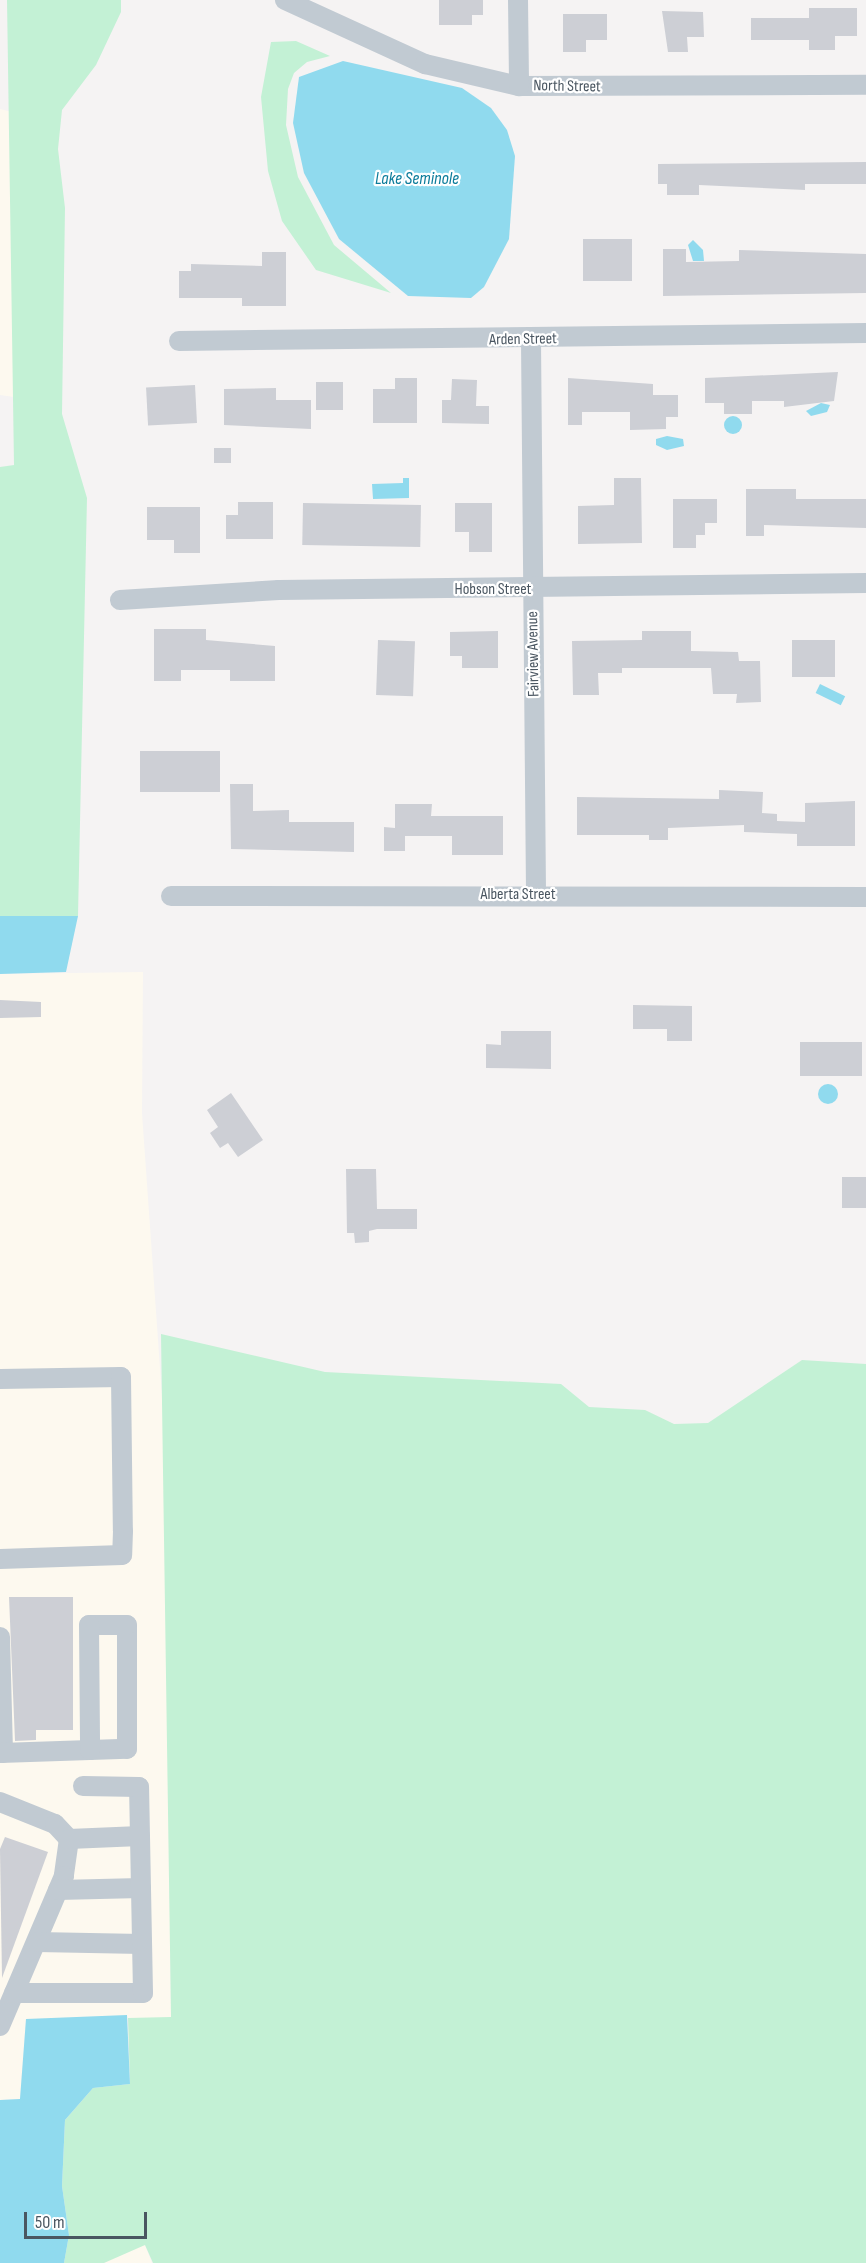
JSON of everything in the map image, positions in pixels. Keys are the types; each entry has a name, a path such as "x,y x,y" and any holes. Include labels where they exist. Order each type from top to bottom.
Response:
{"street":[{"name":"North Street","path":"285,0 425,63 519,86 866,85"},
{"path":"518,0 519,86"},
{"name":"Arden Street","path":"179,341 531,341 866,333"},
{"name":"Fairview Avenue","path":"531,341 536,895"},
{"name":"Hobson Street","path":"120,600 279,590 533,590 866,583"},
{"name":"Alberta Street","path":"171,896 866,897"},
{"path":"0,1379 121,1377 122,1555 0,1559"},
{"path":"0,1637 1,1753 127,1749 127,1625 89,1625 90,1750"},
{"path":"14,1993 143,1993 139,1787 83,1786"},
{"path":"0,1802 55,1824 69,1839 140,1836"},
{"path":"0,2026 58,1890 69,1839"},
{"path":"58,1890 141,1888"},
{"path":"37,1942 142,1944"}],"shaded area":[{"path":"0,109 12,112 14,397 0,395"},
{"path":"143,972 142,1113 165,1439 171,2018 26,2019 20,2099 0,2100 0,974"},
{"path":"134,2245 145,2245 152,2263 104,2263"}],"green space":[{"path":"7,0 121,0 121,12 96,65 62,110 58,149 65,208 62,414 87,498 78,916 0,916 0,467 14,465"},
{"path":"296,41 330,56 307,62 294,73 288,89 286,125 298,177 334,245 391,293 316,270 282,221 268,171 261,97 271,42"},
{"path":"161,1334 325,1372 561,1384 589,1407 645,1410 674,1424 708,1423 802,1360 866,1364 866,2263 153,2263 145,2245 104,2263 64,2263 69,2235 62,2186 65,2120 93,2088 130,2084 128,2018 171,2017"}],"water":[{"name":"Lake Seminole","path":"343,61 462,88 491,108 507,130 515,156 509,239 484,287 471,298 408,296 339,239 304,173 293,123 299,77"},
{"path":"693,240 703,250 704,261 693,261 688,245"},
{"path":"821,403 830,405 827,412 811,416 806,411"},
{"path":"733,416 739,419 742,425 739,431 733,434 727,431 724,425 727,419"},
{"path":"667,436 683,439 684,446 667,450 656,445 656,439"},
{"path":"403,478 409,478 409,498 373,499 372,484 403,483"},
{"path":"820,684 845,696 841,705 816,693"},
{"path":"0,916 78,916 66,972 0,974"},
{"path":"828,1084 835,1087 838,1094 835,1101 828,1104 821,1101 818,1094 821,1087"},
{"path":"127,2015 130,2084 93,2088 65,2120 62,2186 69,2235 64,2263 0,2263 0,2100 20,2099 26,2019"}],"building":[{"path":"439,0 483,0 483,15 472,15 472,25 439,25"},
{"path":"809,8 857,8 857,36 835,36 835,50 809,50 809,40 751,40 751,18 809,18"},
{"path":"662,11 703,12 704,37 687,37 688,52 668,52"},
{"path":"563,14 607,14 607,40 586,40 586,52 563,52"},
{"path":"866,162 866,184 805,184 805,190 699,185 699,195 667,195 667,184 658,184 658,164"},
{"path":"583,239 632,239 632,281 583,281"},
{"path":"663,249 686,249 686,262 739,261 739,250 866,254 866,293 663,296"},
{"path":"262,252 286,252 286,306 242,306 242,298 179,298 179,271 191,271 191,264 262,266"},
{"path":"838,372 834,401 784,407 784,401 752,401 752,414 724,414 724,403 705,403 705,378"},
{"path":"395,378 417,378 417,423 373,423 373,389 395,389"},
{"path":"568,378 653,384 653,395 678,395 678,417 666,417 666,429 630,430 630,412 582,412 582,425 568,425"},
{"path":"452,379 477,380 476,406 489,406 489,424 442,423 442,400 451,400"},
{"path":"316,382 343,382 343,410 316,410"},
{"path":"195,385 197,423 148,426 146,388"},
{"path":"276,388 276,400 311,400 311,429 224,425 224,389"},
{"path":"214,448 231,448 231,463 214,463"},
{"path":"614,478 641,478 642,543 578,544 578,506 614,505"},
{"path":"746,489 796,489 796,499 866,499 866,528 764,525 764,536 746,536"},
{"path":"673,499 717,499 717,523 705,523 705,535 696,535 696,548 673,548"},
{"path":"238,502 273,502 273,539 226,539 226,515 238,515"},
{"path":"303,503 421,505 420,547 302,545"},
{"path":"455,503 492,503 492,552 469,552 469,532 455,532"},
{"path":"147,507 200,507 200,553 174,553 174,540 147,540"},
{"path":"154,629 206,629 206,640 275,646 275,681 230,681 230,670 181,670 181,681 154,681"},
{"path":"498,631 498,668 462,668 462,656 450,656 450,632"},
{"path":"642,631 691,631 691,651 738,652 739,661 760,661 761,702 736,703 737,694 713,694 711,668 622,668 622,673 598,673 599,695 573,695 572,641 642,640"},
{"path":"378,640 415,641 413,696 376,695"},
{"path":"792,640 835,640 835,677 792,677"},
{"path":"140,751 220,751 220,792 140,792"},
{"path":"230,784 253,784 253,811 289,810 289,822 354,822 354,852 231,849"},
{"path":"719,790 763,792 762,813 777,814 777,821 805,822 805,803 855,801 855,846 797,846 797,834 744,832 744,825 668,828 668,840 649,840 649,835 577,835 577,797 719,799"},
{"path":"395,804 432,804 431,816 503,816 503,855 452,855 452,836 405,836 405,851 384,851 384,827 395,828"},
{"path":"0,1000 41,1002 41,1017 0,1018"},
{"path":"633,1005 692,1006 692,1041 667,1041 667,1029 633,1029"},
{"path":"501,1031 551,1031 551,1069 486,1068 486,1044 501,1045"},
{"path":"800,1042 862,1042 862,1076 800,1076"},
{"path":"231,1093 263,1140 238,1157 228,1143 220,1148 210,1133 218,1127 207,1110"},
{"path":"346,1169 376,1169 377,1209 417,1209 417,1229 377,1229 369,1231 369,1242 355,1243 354,1233 347,1233"},
{"path":"842,1177 866,1177 866,1208 842,1208"},
{"path":"9,1597 73,1597 73,1730 36,1730 36,1740 15,1741"},
{"path":"5,1837 48,1852 2,1978 0,1849"}]}
